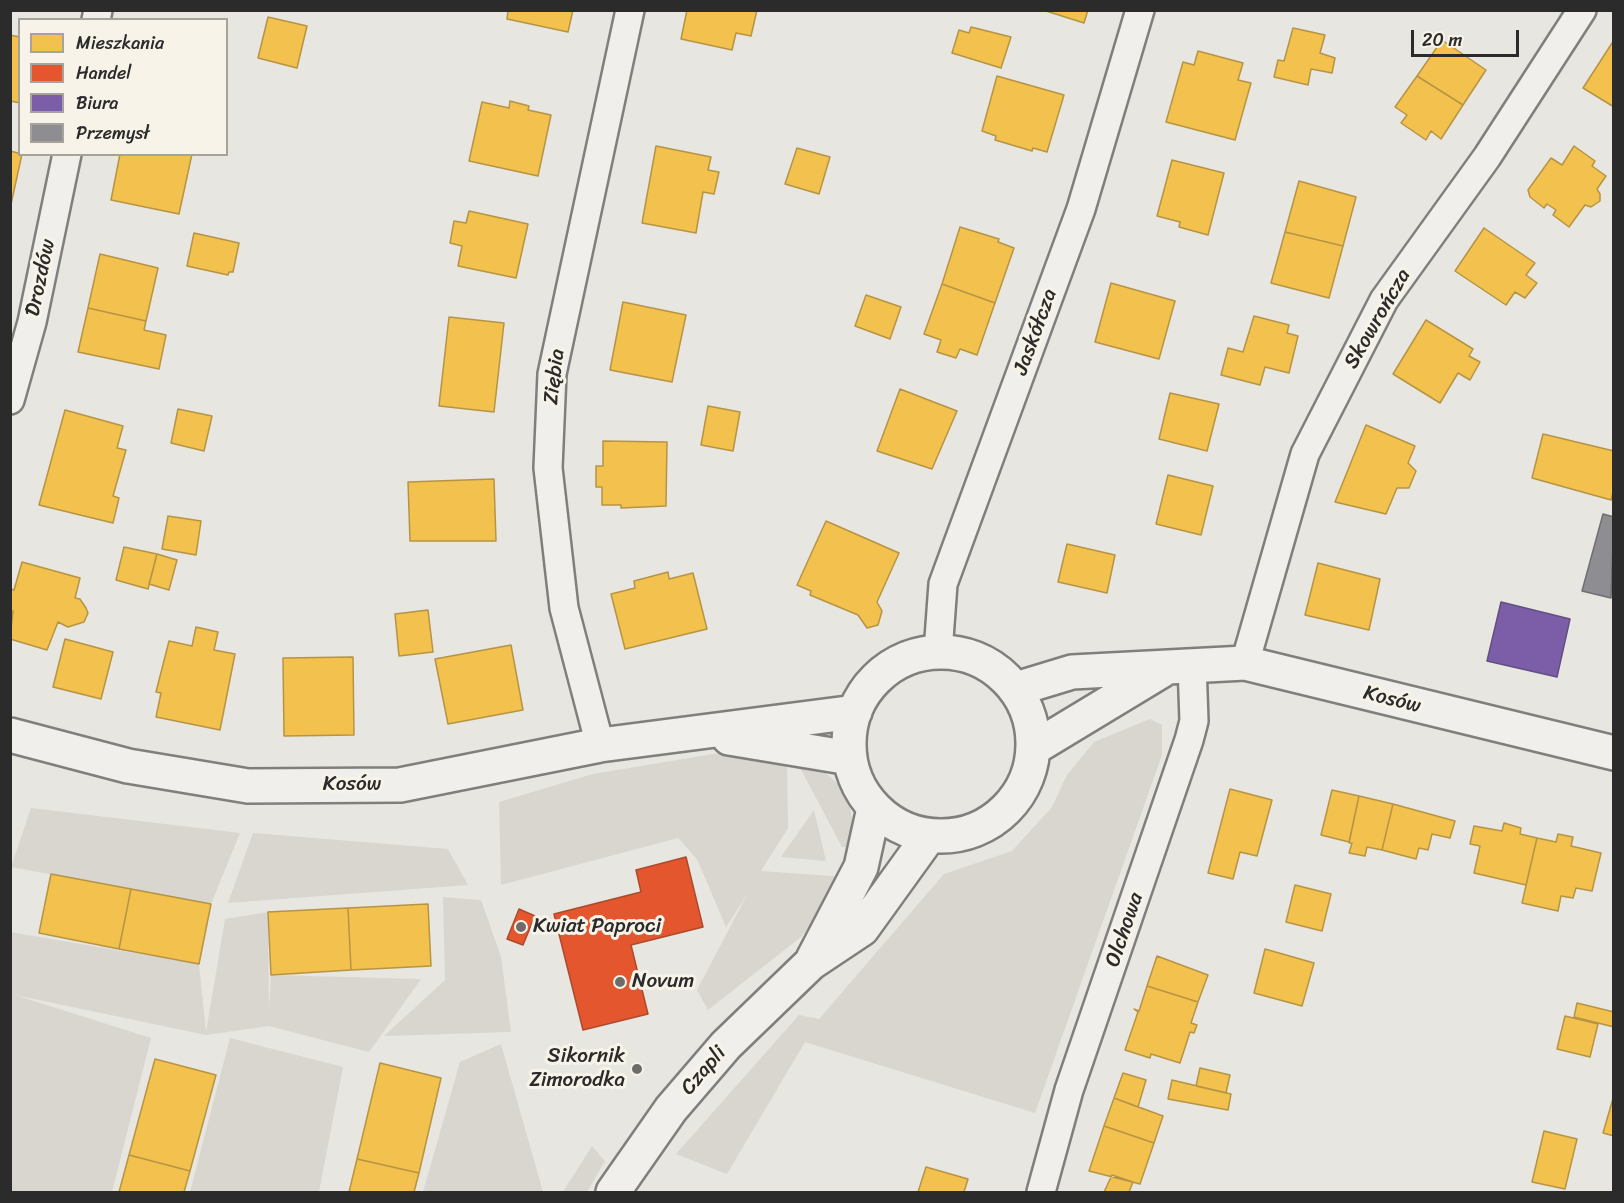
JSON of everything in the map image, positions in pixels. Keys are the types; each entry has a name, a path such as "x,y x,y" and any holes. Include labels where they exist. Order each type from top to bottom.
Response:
{"street":[{"name":"Ziębia","path":"600,745 564,608 548,468 552,374 630,10"},
{"name":"Jaskółcza","path":"938,652 943,584 1081,209 1140,10"},
{"name":"Skowrończa","path":"1245,663 1305,454 1368,331 1384,300 1487,157 1582,10"},
{"name":"Drozdów","path":"10,400 32,322 67,156"},
{"path":"938,652 960,653 982,661 1000,673 1016,690 1026,708 1032,727 1034,748 1028,778 1012,804 989,824 960,835 929,836 909,831 890,821 874,808 858,785 850,759 850,727 865,693 879,676 916,655 938,652"},
{"name":"Kosów","path":"1016,690 1072,672 1245,663 1614,753"},
{"path":"1034,748 1180,665"},
{"name":"Olchowa","path":"1041,1192 1069,1090 1189,741 1194,721 1180,665"},
{"name":"Kosów","path":"10,735 128,766 248,786 400,785 600,745 855,712"},
{"name":"Kosów","path":"695,732 850,759"},
{"name":"Czapli","path":"811,963 861,867 874,808"},
{"name":"Czapli","path":"612,1192 671,1109 698,1077 750,1020 811,963 862,929 929,836"}],"shaded area":[{"path":"1150,719 1162,725 1162,755 1035,1113 805,1042 727,1174 676,1154 799,1015 819,1019 944,874 1012,851 1052,807 1067,775 1094,742"},
{"path":"719,753 787,763 788,828 761,871 846,877 801,937 708,1010 697,990 748,893 726,927 697,859 678,838 501,885 499,802 593,774"},
{"path":"799,766 826,773 849,795 855,847 842,847"},
{"path":"31,808 240,833 211,904 11,867"},
{"path":"814,810 826,861 781,857"},
{"path":"253,833 448,849 468,885 228,903"},
{"path":"443,897 481,900 501,957 511,1032 384,1036 445,980"},
{"path":"268,912 269,1010 271,975 421,979 369,1052 269,1026 206,1035 15,995 151,1038 112,1192 11,1192 10,932 199,964 206,1032 225,919"},
{"path":"230,1038 343,1067 319,1192 190,1192"},
{"path":"501,1044 543,1192 423,1192 460,1062"},
{"path":"592,1146 605,1161 587,1192 563,1192"}],"building: Mieszkania":[{"path":"508,10 573,10 568,32 507,19"},
{"path":"687,10 757,10 751,36 736,33 732,50 681,39"},
{"path":"1043,10 1088,10 1084,23"},
{"path":"268,17 307,26 297,68 258,58"},
{"path":"971,27 1011,37 1001,68 952,53 959,30 969,33"},
{"path":"1293,28 1325,35 1320,53 1335,58 1332,73 1311,69 1308,85 1274,77 1278,60 1284,61"},
{"path":"10,35 18,37 18,103 10,101"},
{"path":"1442,40 1486,70 1463,105 1417,76"},
{"path":"1614,40 1614,107 1583,88"},
{"path":"1198,51 1243,63 1238,80 1251,83 1235,140 1166,122 1183,62 1194,65"},
{"path":"997,76 1064,95 1047,152 1033,148 1032,151 995,140 996,136 982,131"},
{"path":"1417,76 1463,105 1441,139 1431,131 1426,140 1401,123 1407,115 1395,107"},
{"path":"510,101 529,106 528,110 551,115 538,176 469,161 482,102 509,108"},
{"path":"656,146 711,157 708,170 719,172 714,194 703,192 696,233 642,223"},
{"path":"1574,146 1595,161 1592,166 1606,176 1597,189 1600,201 1591,207 1585,205 1569,227 1553,215 1556,210 1547,204 1544,208 1530,197 1528,190 1551,158 1562,165"},
{"path":"797,148 830,157 819,194 785,184"},
{"path":"10,151 22,156 10,209"},
{"path":"120,156 192,156 179,214 111,200"},
{"path":"1172,160 1224,173 1208,235 1179,227 1180,222 1157,216"},
{"path":"1299,181 1356,197 1343,246 1285,232"},
{"path":"469,211 528,224 516,278 458,266 462,246 450,243 454,221 466,223"},
{"path":"960,227 999,239 998,242 1014,248 995,303 942,284"},
{"path":"1484,228 1535,263 1526,275 1537,283 1525,298 1515,292 1506,305 1455,271"},
{"path":"1285,232 1343,246 1329,298 1271,283"},
{"path":"194,233 239,243 233,272 229,272 228,275 187,266"},
{"path":"100,254 158,268 146,321 88,308"},
{"path":"1111,283 1175,301 1159,359 1095,342"},
{"path":"942,284 995,303 977,355 960,349 956,358 937,352 941,340 924,334"},
{"path":"866,295 901,307 890,339 855,326"},
{"path":"623,302 686,315 672,382 610,370"},
{"path":"88,308 146,321 144,330 166,335 159,369 78,352"},
{"path":"1254,316 1289,325 1287,333 1298,336 1289,373 1265,367 1260,385 1221,375 1228,348 1243,352"},
{"path":"449,317 504,323 494,412 439,406"},
{"path":"1426,320 1473,349 1469,356 1480,362 1470,380 1458,373 1440,403 1393,374"},
{"path":"900,389 957,411 932,469 877,451"},
{"path":"1170,393 1219,404 1207,451 1159,439"},
{"path":"708,406 740,412 733,451 701,445"},
{"path":"178,409 212,416 204,451 171,443"},
{"path":"65,410 123,426 117,448 126,450 113,496 119,498 113,523 39,505"},
{"path":"1366,425 1415,446 1408,463 1416,471 1409,488 1397,488 1386,514 1335,502"},
{"path":"1543,434 1614,451 1614,489 1611,500 1532,478"},
{"path":"603,441 667,442 666,506 621,508 621,505 602,505 602,487 596,487 596,466 603,466"},
{"path":"1168,475 1213,486 1201,535 1156,524"},
{"path":"494,479 496,541 410,541 408,482"},
{"path":"168,516 201,521 196,555 162,549"},
{"path":"826,521 899,553 877,602 882,611 878,625 867,628 858,615 810,595 811,591 797,585"},
{"path":"1067,544 1115,555 1107,593 1058,582"},
{"path":"124,547 157,554 148,589 116,580"},
{"path":"157,554 177,560 169,590 149,584"},
{"path":"22,562 80,578 75,598 80,599 88,613 84,622 68,627 58,622 47,650 10,639 13,611 10,610 10,589 14,590"},
{"path":"1318,563 1380,579 1369,630 1305,615"},
{"path":"668,572 669,579 693,573 707,629 625,649 611,594 635,588 634,581"},
{"path":"428,610 433,652 399,656 395,614"},
{"path":"196,627 218,632 214,650 235,654 220,730 156,717 161,693 156,692 169,641 192,646"},
{"path":"65,639 113,652 101,699 53,687"},
{"path":"511,645 523,710 448,724 435,659"},
{"path":"353,657 354,735 284,736 283,658"},
{"path":"1230,789 1272,800 1257,856 1240,852 1233,879 1208,873"},
{"path":"1332,790 1359,796 1349,842 1321,835"},
{"path":"1359,796 1393,804 1382,850 1367,847 1365,856 1349,853"},
{"path":"1393,804 1455,821 1450,838 1432,834 1428,850 1419,848 1416,859 1382,850"},
{"path":"1504,823 1521,828 1520,834 1537,838 1526,885 1474,873 1480,846 1470,844 1474,826 1502,831"},
{"path":"1558,834 1573,837 1571,846 1601,853 1592,891 1576,888 1573,898 1561,896 1558,911 1522,903 1537,838 1556,842"},
{"path":"51,874 131,889 119,949 39,933"},
{"path":"1295,885 1331,894 1322,931 1286,922"},
{"path":"131,889 211,904 199,964 119,949"},
{"path":"428,904 431,966 351,970 348,908"},
{"path":"348,908 351,970 271,975 268,912"},
{"path":"1265,949 1314,963 1302,1006 1254,993"},
{"path":"1157,956 1208,975 1198,1002 1147,986"},
{"path":"1147,986 1198,1002 1191,1023 1197,1025 1194,1033 1190,1032 1180,1063 1151,1054 1150,1058 1125,1050 1138,1012 1134,1009 1139,1011"},
{"path":"1577,1003 1614,1012 1614,1027 1574,1017"},
{"path":"1565,1016 1598,1024 1590,1057 1557,1049"},
{"path":"155,1059 216,1075 190,1171 129,1155"},
{"path":"380,1063 441,1078 419,1173 357,1159"},
{"path":"1200,1068 1230,1075 1226,1093 1196,1086"},
{"path":"1123,1073 1146,1080 1138,1107 1114,1098"},
{"path":"1172,1080 1231,1094 1228,1110 1168,1099"},
{"path":"1614,1095 1614,1136 1603,1133"},
{"path":"1114,1098 1163,1116 1154,1143 1104,1126"},
{"path":"1104,1126 1154,1143 1140,1184 1089,1171"},
{"path":"1544,1131 1577,1139 1565,1189 1532,1182"},
{"path":"129,1155 190,1171 184,1192 119,1192"},
{"path":"357,1159 419,1173 414,1192 349,1192"},
{"path":"926,1167 968,1179 964,1192 918,1192"},
{"path":"1112,1175 1133,1182 1129,1192 1104,1192"}],"building: Handel":[{"path":"686,857 703,927 631,945 648,1014 583,1030 554,914 641,892 636,870"},
{"name":"Kwiat Paproci","path":"519,909 535,916 523,945 507,939"}],"building: Biura":[{"path":"1501,602 1570,619 1557,677 1487,661"}],"building: Przemysł":[{"path":"1603,514 1614,517 1611,598 1582,591"}],"place":[{"name":"Kwiat Paproci","path":"521,927"},
{"name":"Novum","path":"620,982"},
{"name":"Sikornik Zimorodka","path":"637,1069"}]}
